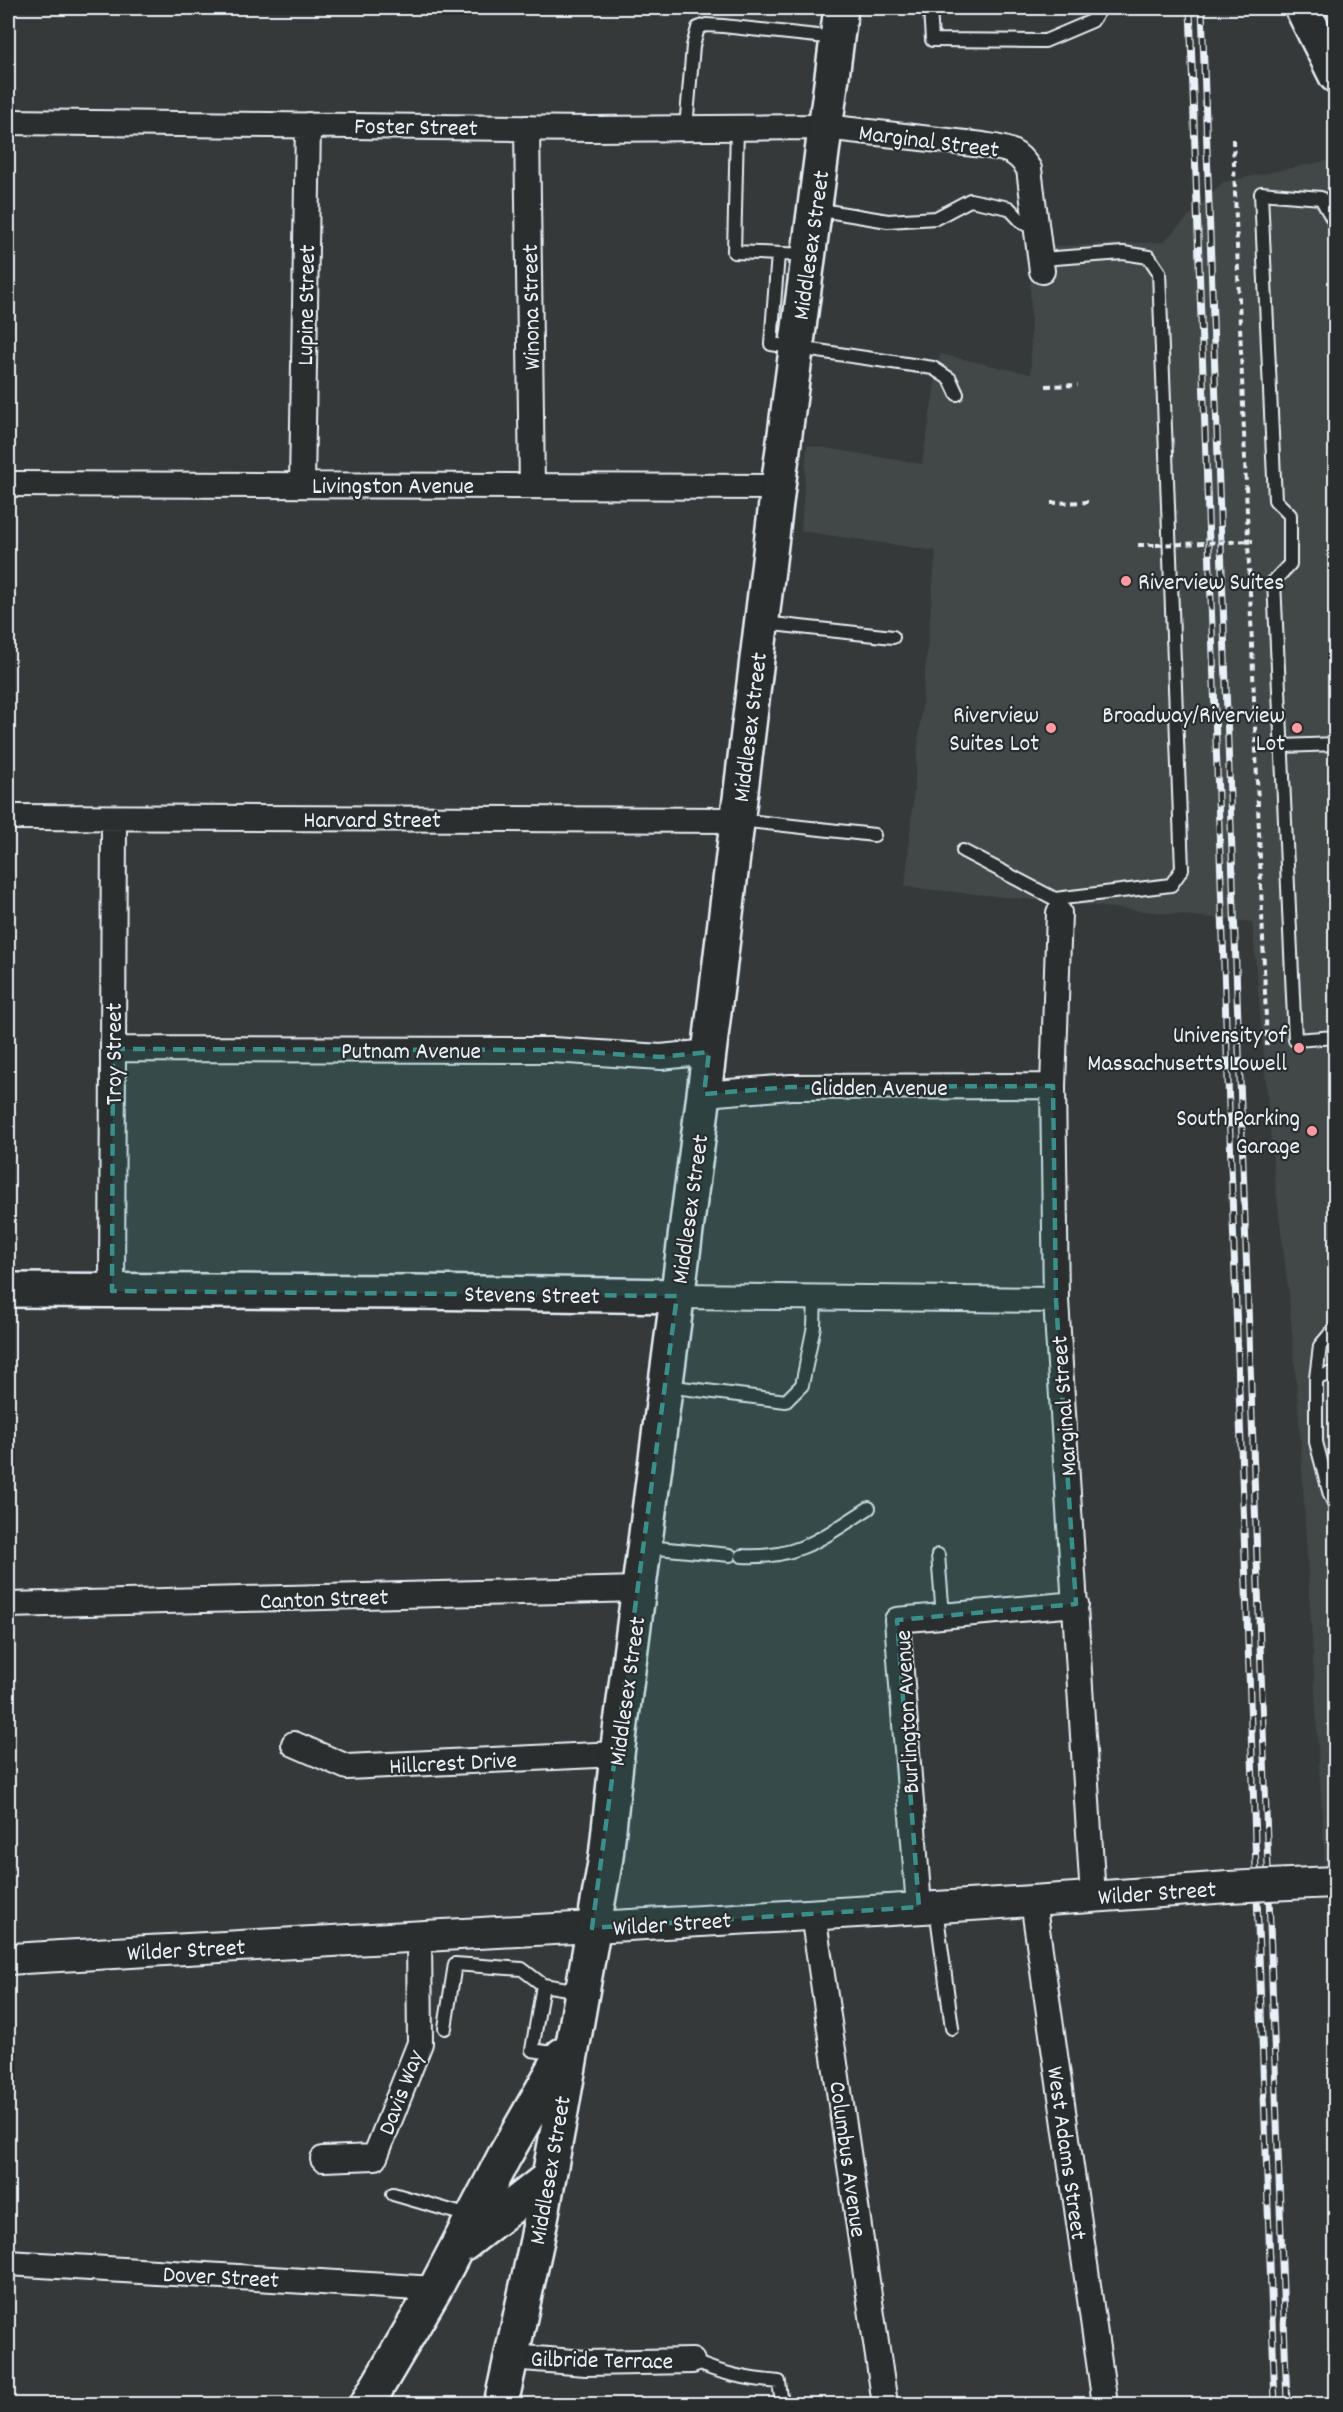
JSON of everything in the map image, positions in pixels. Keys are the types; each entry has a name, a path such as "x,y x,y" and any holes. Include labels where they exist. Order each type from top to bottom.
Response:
{"main road":[{"path":"1302,8 1335,76"},
{"name":"Middlesex Street","path":"501,2404 537,2240 567,2046 581,1991 606,1857 617,1754 704,1094 796,349 793,255 815,208 839,23"},
{"name":"Stevens Street","path":"8,1290 677,1296"},
{"path":"368,2404 435,2289 504,2157 567,2046"},
{"path":"456,2250 548,2178"},
{"path":"510,2208 537,2240"}],"street":[{"name":"Foster Street","path":"8,122 527,128 825,127"},
{"name":"Lupine Street","path":"302,485 308,125"},
{"name":"Marginal Street","path":"825,127 1008,149 1022,158 1029,169 1042,265"},
{"name":"Winona Street","path":"527,128 532,486"},
{"name":"Livingston Avenue","path":"8,484 778,487"},
{"name":"Harvard Street","path":"8,817 737,820"},
{"name":"Troy Street","path":"112,1291 114,818"},
{"name":"Marginal Street","path":"1059,913 1053,1086 1056,1300 1093,1897"},
{"name":"Putnam Avenue","path":"113,1049 553,1050 661,1057 709,1052"},
{"name":"Glidden Avenue","path":"704,1094 790,1087 1053,1086"},
{"name":"Stevens Street","path":"677,1296 1056,1300"},
{"name":"Canton Street","path":"8,1605 640,1589"},
{"name":"Burlington Avenue","path":"928,1907 897,1620 1076,1604"},
{"name":"Hillcrest Drive","path":"294,1744 347,1767 617,1754"},
{"name":"Wilder Street","path":"8,1959 592,1928 1323,1882"},
{"name":"West Adams Street","path":"1033,1901 1105,2404"},
{"name":"Columbus Avenue","path":"813,1914 885,2404"},
{"name":"Davis Way","path":"323,2159 375,2157 420,2043 419,1938"},
{"name":"Dover Street","path":"8,2263 435,2289"},
{"name":"Gilbride Terrace","path":"512,2357 586,2363 692,2361"}],"lane":[{"path":"930,8 932,40 1045,41 1092,21 1101,8"},
{"path":"686,128 693,46 698,28 706,25 839,23"},
{"path":"737,128 734,252 793,255"},
{"path":"1335,225 1321,198 1261,193 1275,500 1290,515 1290,564 1274,581 1295,1040 1335,1038"},
{"path":"815,208 888,221 936,218 970,200 1009,208 1023,223 1037,229"},
{"path":"963,851 1055,899 1171,885 1182,869 1159,272 1149,257 1124,253 1042,265"},
{"path":"796,349 933,368 950,380 957,394"},
{"path":"762,623 893,637"},
{"path":"1282,746 1335,744"},
{"path":"737,820 874,835"},
{"path":"665,1386 786,1401 802,1385 814,1326 815,1297"},
{"path":"1335,1326 1320,1346 1316,1378 1316,1442 1335,1507"},
{"path":"1316,1378 1335,1372"},
{"path":"645,1546 763,1557 786,1554 808,1546 869,1508"},
{"path":"938,1555 944,1616"},
{"path":"928,1907 952,2028"},
{"path":"445,2028 455,1964 522,1969 543,1985 581,1991"},
{"path":"543,1985 532,2050 567,2046"},
{"path":"393,2194 473,2218"},
{"path":"692,2361 714,2371 740,2378 779,2382 782,2404"}],"path":[{"path":"1233,140 1250,540 1267,1046"},
{"path":"1046,386 1078,385"},
{"path":"1051,503 1088,502"},
{"path":"1138,545 1250,540"}],"highlighted area":[{"path":"113,1049 553,1050 661,1057 709,1052 704,1094 791,1087 1053,1086 1056,1300 1076,1604 897,1620 919,1907 592,1928 677,1296 112,1291"}],"shaded area":[{"name":"University of Massachusetts Lowell","path":"1335,159 1335,1901 1327,1901 1299,1418 1289,1297 1274,1174 1252,922 905,887 936,551 801,531 807,445 922,464 940,354 1031,374 1030,247 1163,242 1223,182"}],"railway":[{"path":"1190,8 1275,2404"},
{"path":"1202,8 1287,2404"}],"place":[{"name":"Riverview Suites","path":"1126,581"},
{"name":"Riverview Suites Lot","path":"1051,728"},
{"name":"Broadway/Riverview Lot","path":"1297,728"},
{"name":"University of Massachusetts Lowell","path":"1299,1048"},
{"name":"South Parking Garage","path":"1312,1131"}]}
